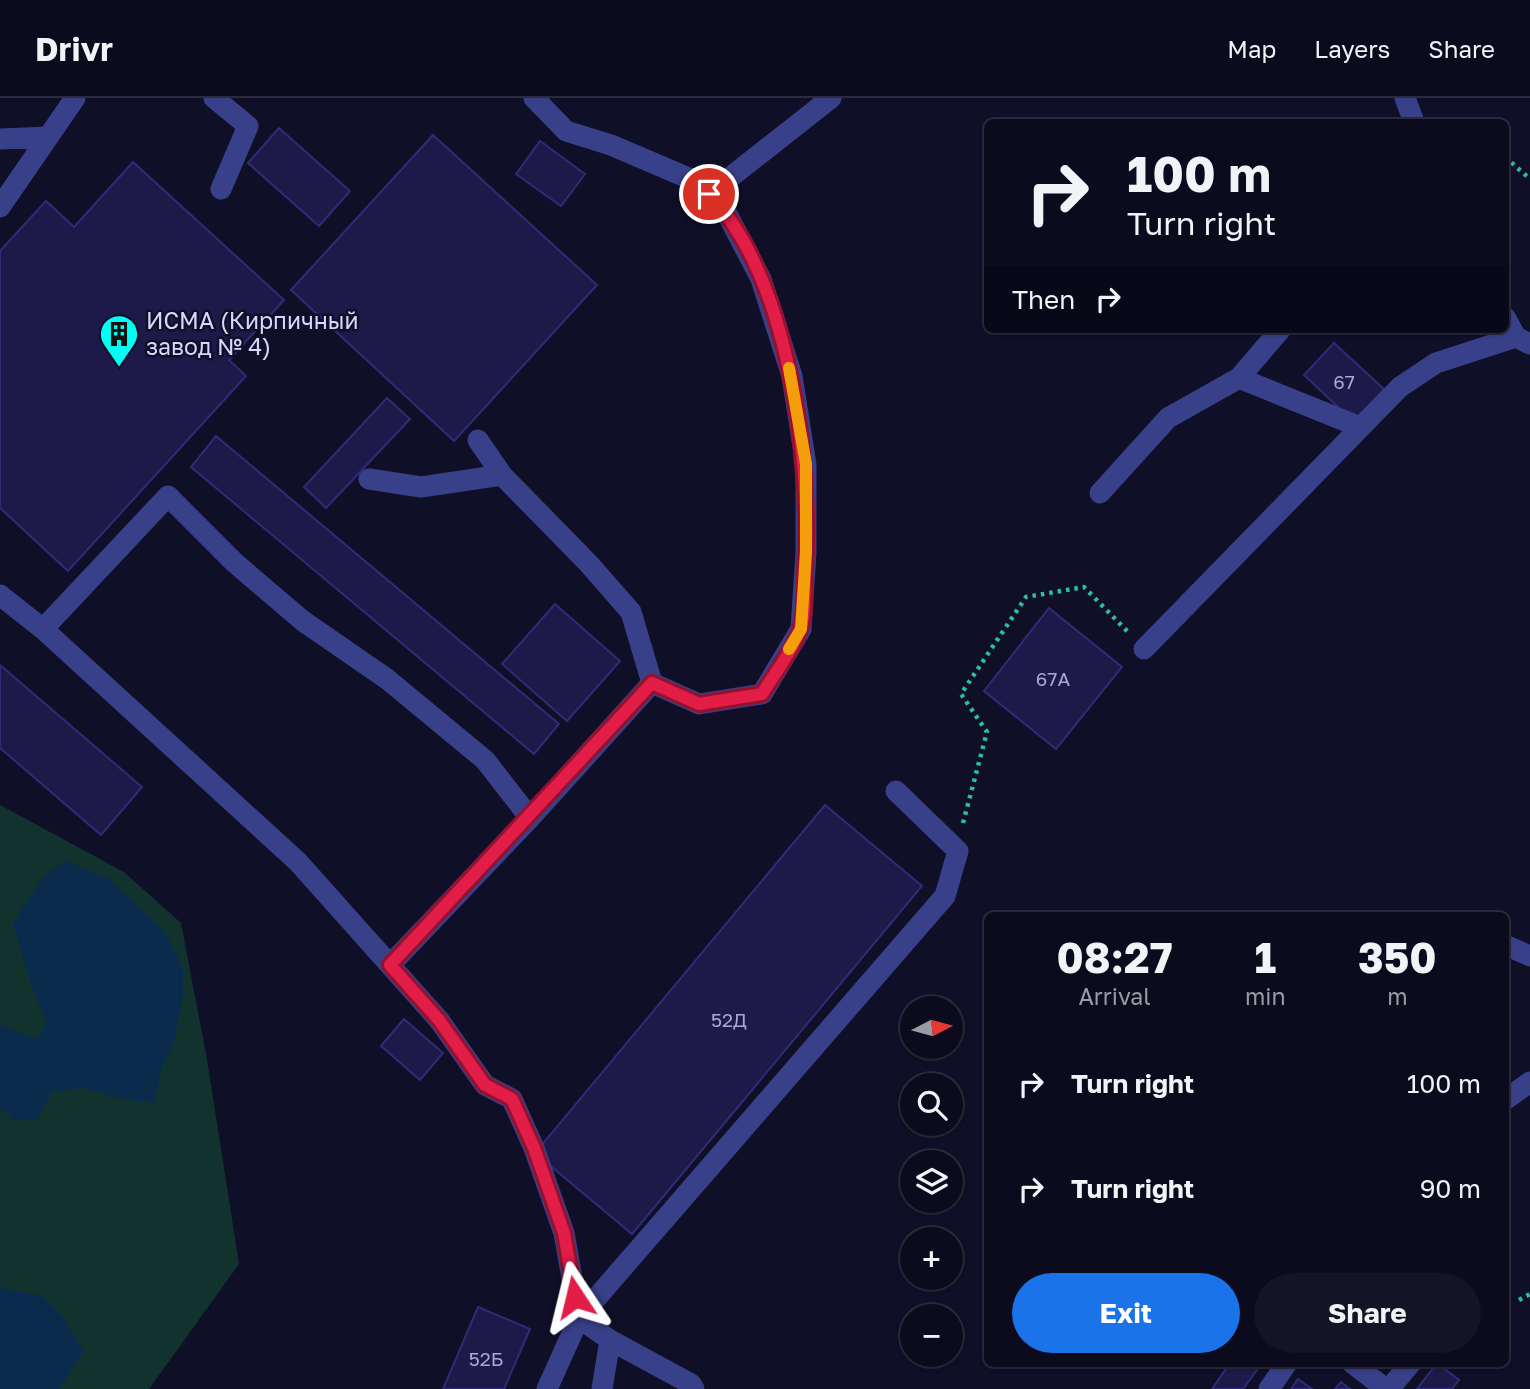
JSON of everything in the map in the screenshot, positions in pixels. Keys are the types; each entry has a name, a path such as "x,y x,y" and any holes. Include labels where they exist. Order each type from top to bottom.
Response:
{"street":[{"path":"0,207 75,98"},
{"path":"214,98 248,125 221,189"},
{"path":"478,440 502,475 589,564 631,612 652,683 699,704 762,694 801,629 806,552 806,464 792,376 761,279 726,212 700,183 611,145 566,131 534,98"},
{"path":"709,194 831,98"},
{"path":"1405,98 1413,119"},
{"path":"0,139 47,137"},
{"path":"1144,649 1400,387 1436,363 1523,341 1509,322"},
{"path":"1100,493 1168,418 1239,378 1277,333"},
{"path":"1239,378 1360,426"},
{"path":"369,479 421,487 502,475"},
{"path":"43,629 168,496 235,563 303,621 387,679 485,760 530,818"},
{"path":"0,595 43,629 298,862 439,1020 485,1085 512,1099 534,1148 564,1233 579,1318 610,1340 691,1384 694,1389"},
{"path":"390,965 530,818 652,683"},
{"path":"547,1389 579,1318 945,896 958,851 896,792"},
{"path":"1509,946 1530,954"},
{"path":"1509,1098 1529,1085"},
{"path":"602,1389 610,1340"},
{"path":"1269,1389 1284,1367"},
{"path":"1357,1367 1387,1389 1407,1367"}],"path":[{"path":"1509,161 1530,179"},
{"path":"958,851 967,805 987,732 961,694 1026,597 1084,587 1144,649"},
{"path":"1519,1300 1530,1294"}],"green space":[{"path":"0,805 124,872 181,923 207,1059 239,1264 149,1389 0,1389"}],"water":[{"path":"66,861 109,879 164,931 183,968 183,997 174,1042 162,1068 154,1103 116,1098 83,1088 52,1092 37,1119 14,1120 0,1108 0,1025 36,1039 47,1023 32,988 13,923 44,876"},
{"path":"0,1288 42,1296 63,1317 84,1351 59,1389 0,1389"}],"building":[{"path":"279,128 350,191 319,226 248,163"},
{"path":"433,135 597,285 454,441 291,290"},
{"path":"540,141 585,174 561,206 516,174"},
{"name":"ИСМА (Кирпичный завод № 4)","path":"133,162 284,300 229,360 246,376 68,571 0,508 0,251 46,201 74,227"},
{"path":"1334,343 1385,390 1354,422 1304,375"},
{"path":"387,398 410,419 326,508 304,487"},
{"path":"216,436 559,724 534,754 191,467"},
{"path":"555,604 620,661 567,721 502,664"},
{"path":"1049,608 1122,667 1056,749 984,691"},
{"path":"0,665 142,787 101,835 0,748"},
{"path":"825,805 922,886 632,1234 535,1153"},
{"path":"404,1019 443,1053 420,1080 381,1046"},
{"path":"478,1307 530,1329 504,1389 443,1389"},
{"path":"1227,1367 1259,1367 1243,1389 1212,1389"},
{"path":"1434,1367 1442,1367 1459,1380 1452,1389 1417,1389"},
{"path":"1298,1379 1312,1389 1291,1389"},
{"path":"1341,1382 1350,1389 1335,1389"}],"slow traffic":[{"path":"789,368 806,464 806,552 801,629 789,649"}],"place":[{"name":"ИСМА (Кирпичный завод № 4)","path":"119,368"}],"route":[{"path":"575,1297 564,1233 534,1148 512,1099 485,1085 439,1020 390,965 530,818 652,683 699,704 762,694 801,629 806,552 806,464 792,376 761,279 726,212 709,194"}]}
